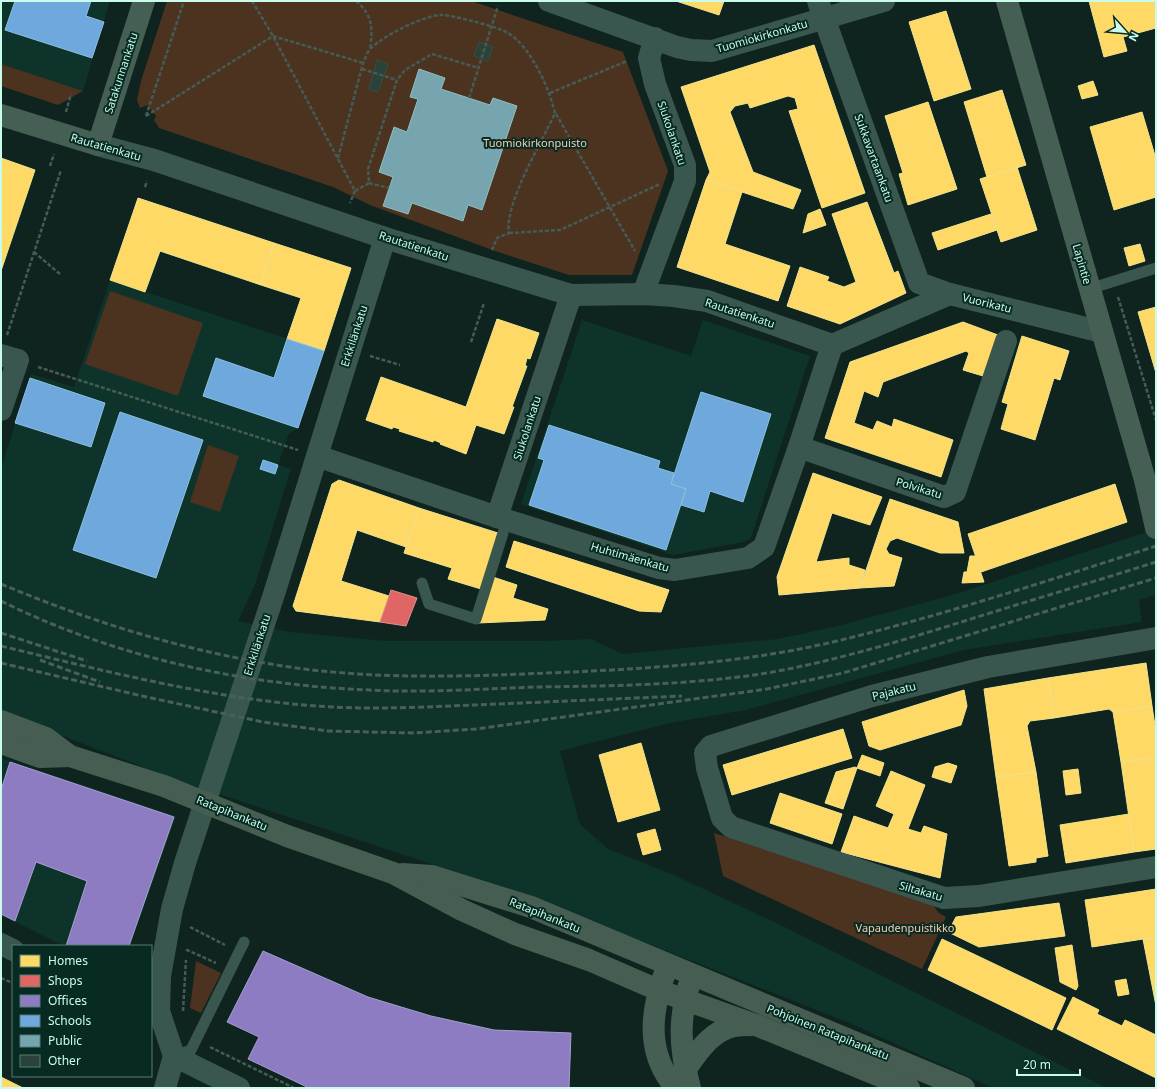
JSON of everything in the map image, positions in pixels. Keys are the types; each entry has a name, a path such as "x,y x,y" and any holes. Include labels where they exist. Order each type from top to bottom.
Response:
{"main road":[{"name":"Satakunnankatu","path":"98,145 144,1"},
{"name":"Lapintie","path":"1007,1 1155,514"},
{"name":"Rautatienkatu","path":"1,115 98,145"},
{"name":"Ratapihankatu","path":"1,721 46,738 70,756 164,786 287,836 393,873 462,910 515,934 589,960 658,990 684,998"},
{"name":"Ratapihankatu","path":"1,743 40,757 70,756"},
{"name":"Ratapihankatu","path":"393,873 432,876 531,907 692,976"},
{"path":"668,965 658,990 654,1013 656,1051 665,1075 684,1082"},
{"path":"684,1082 681,1050 684,998 692,976"},
{"name":"Pohjoinen Ratapihankatu","path":"692,976 964,1088"},
{"name":"Pohjoinen Ratapihankatu","path":"684,998 756,1025 909,1088"},
{"path":"684,1082 708,1040 719,1032 734,1026 756,1025"}],"street":[{"name":"Tuomiokirkonkatu","path":"549,1 691,50 712,51 822,10 884,1"},
{"name":"Sukkavartaankatu","path":"822,10 919,283 950,294"},
{"name":"Siukolankatu","path":"643,294 685,181 685,165 655,84 649,58 656,38"},
{"name":"Rautatienkatu","path":"98,145 154,160 385,238 571,295 643,294 674,296 719,304 832,345"},
{"name":"Erkkilänkatu","path":"174,1056 157,1022 159,1011 160,976 172,909 197,826 274,594 308,453 385,238"},
{"name":"Vuorikatu","path":"832,345 950,294 1102,332"},
{"name":"Siukolankatu","path":"500,525 571,295"},
{"name":"Polvikatu","path":"799,448 944,498 950,495 955,492 1006,341"},
{"name":"Huhtimäenkatu","path":"308,453 500,525 659,568 674,570 748,558 764,547 799,448 832,345"},
{"path":"1,410 10,358"},
{"name":"Pajakatu","path":"722,818 707,768 705,754 711,746 872,696 988,667 1156,638"},
{"name":"Siltakatu","path":"722,818 731,828 944,898 979,896 1156,866"},
{"path":"1,944 12,950"},
{"path":"165,1088 174,1056 239,1088"}],"lane":[{"path":"1089,289 1156,268"},
{"path":"422,583 429,604 476,619 500,525"},
{"path":"174,1056 191,1050 242,947"}],"path":[{"path":"184,1 146,116 273,36 363,63"},
{"path":"252,1 273,36 355,191"},
{"path":"338,158 363,63 370,50 373,27 362,6 356,1"},
{"path":"470,98 498,6"},
{"path":"370,50 397,31 419,20 441,15 492,26 509,33 529,54 550,93 555,113 638,257"},
{"path":"369,183 368,169 397,80 405,70 432,54 479,68"},
{"path":"550,93 630,60"},
{"path":"362,69 397,80"},
{"path":"509,233 508,223 512,203 555,113"},
{"path":"1,335 6,336 61,170"},
{"path":"350,203 355,191 369,183 389,188"},
{"path":"491,252 497,238 509,233 560,230 662,184"},
{"path":"34,252 61,275"},
{"path":"1112,282 1124,312 1156,420"},
{"path":"471,342 484,303"},
{"path":"370,356 400,365"},
{"path":"10,358 308,453"},
{"path":"189,927 242,947"},
{"path":"1,978 12,983"}],"shaded area":[{"path":"1,1 110,1 83,91 1,64"},
{"path":"110,280 324,351 298,428 289,434 278,465 291,469 255,585 238,621 290,632 387,641 544,641 591,639 623,654 778,639 837,626 949,596 1156,529 1156,595 1139,600 1142,622 964,650 746,710 670,723 560,751 580,824 608,849 674,875 785,927 1107,1088 993,1088 847,1022 514,891 179,781 1,712 1,468 31,374 74,387"},
{"path":"582,320 691,356 703,320 810,356 751,538 744,542 673,555 521,504"},
{"path":"1,758 176,816 130,945 62,945 1,915"}],"green space":[{"name":"Tuomiokirkonpuisto","path":"167,1 471,1 623,52 668,171 632,275 569,275 498,252 370,205 333,187 159,128 154,120 156,116 147,105 140,108 137,100 141,81"},
{"path":"1,64 83,91 58,105 1,86"},
{"path":"110,291 203,323 178,396 85,364"},
{"path":"208,445 239,456 220,512 190,502"},
{"name":"Vapaudenpuistikko","path":"714,833 932,904 939,913 946,917 922,969 723,876"},
{"path":"196,961 221,973 201,1013 190,1008"}],"building: Homes":[{"path":"676,1 724,1 719,15"},
{"path":"1089,1 1156,1 1156,28 1123,37 1127,51 1104,57"},
{"path":"946,11 971,89 934,101 909,22"},
{"path":"814,45 865,193 822,208 789,111 798,109 795,98 788,96 750,108 748,103 735,106 730,112 753,172 801,190 793,209 706,180 710,172 681,87"},
{"path":"1093,81 1098,95 1082,99 1078,86"},
{"path":"1002,90 1026,165 987,177 964,102"},
{"path":"928,102 957,189 908,205 899,174 903,173 885,116"},
{"path":"1142,112 1156,159 1156,197 1114,210 1090,127"},
{"path":"1,158 35,170 1,271"},
{"path":"1017,167 1037,230 1001,242 980,179"},
{"path":"706,180 742,192 725,244 790,266 778,301 677,267"},
{"path":"138,198 274,243 261,285 160,251 145,292 110,280"},
{"path":"867,202 894,273 898,271 906,293 840,324 787,306 800,267 829,277 827,281 844,287 856,282 832,214"},
{"path":"820,209 826,225 803,233 808,214"},
{"path":"991,214 997,230 938,250 932,233"},
{"path":"274,243 351,268 324,351 287,339 301,298 261,285"},
{"path":"1140,244 1145,261 1129,266 1124,248"},
{"path":"1156,307 1156,373 1138,312"},
{"path":"497,319 539,333 530,359 527,358 525,366 527,366 504,434 476,425 466,454 440,444 441,443 434,440 433,442 399,431 400,429 393,427 392,429 366,420 381,377 466,407"},
{"path":"963,322 998,335 983,376 963,370 969,353 966,351 883,382 878,397 864,391 854,423 873,430 877,421 892,427 894,419 953,440 941,477 825,438 850,362"},
{"path":"1022,336 1069,351 1060,380 1054,378 1035,440 1001,429 1008,404 1002,402"},
{"path":"813,473 882,497 870,525 832,513 816,562 849,558 849,565 865,570 860,588 779,595 777,577"},
{"path":"339,480 419,508 406,547 357,530 341,581 389,596 380,622 296,611 293,606 332,484"},
{"path":"1115,484 1127,522 981,572 968,534"},
{"path":"890,499 958,522 964,553 940,553 897,538 890,541 886,549 889,554 902,558 894,586 860,588"},
{"path":"419,508 498,533 481,589 448,579 452,568 404,553"},
{"path":"514,541 669,590 661,612 639,611 506,567"},
{"path":"970,556 975,556 984,582 962,583 964,572 967,572"},
{"path":"493,577 517,585 513,598 548,609 545,620 478,623"},
{"path":"1146,663 1152,706 1113,712 1109,709 1054,718 1048,678"},
{"path":"1048,678 1054,718 1030,721 1027,726 1036,772 996,777 984,689"},
{"path":"964,690 967,706 961,725 880,750 869,746 862,722"},
{"path":"1152,706 1156,732 1156,757 1121,762 1113,712"},
{"path":"843,729 852,758 732,795 723,765"},
{"path":"641,743 660,810 618,822 599,755"},
{"path":"862,755 884,763 880,776 857,768"},
{"path":"1156,757 1156,849 1134,852 1121,762"},
{"path":"948,763 957,766 951,783 932,777 935,767"},
{"path":"855,767 857,768 843,809 825,803 836,772"},
{"path":"1078,769 1081,793 1066,795 1063,771"},
{"path":"891,771 925,785 908,829 921,833 924,826 947,834 940,878 841,852 854,816 888,828 894,814 876,806"},
{"path":"1036,772 1048,856 1036,858 1036,862 1009,866 996,777"},
{"path":"780,793 842,814 832,844 770,823"},
{"path":"1129,814 1134,852 1066,863 1060,825"},
{"path":"655,829 661,850 643,855 637,834"},
{"path":"1156,889 1156,937 1092,947 1085,900"},
{"path":"1059,903 1065,936 979,947 948,932 956,917"},
{"path":"1156,937 1156,974 1150,975 1143,939"},
{"path":"942,939 1066,998 1052,1030 928,970"},
{"path":"1072,945 1078,986 1076,990 1060,982 1055,948"},
{"path":"1156,974 1156,1006 1150,975"},
{"path":"1126,979 1129,994 1118,996 1115,981"},
{"path":"1073,997 1099,1010 1097,1014 1122,1026 1125,1020 1156,1035 1156,1078 1057,1029"},
{"path":"1,1077 23,1088 1,1088"}],"building: Shops":[{"path":"391,590 417,598 406,626 380,622"}],"building: Offices":[{"path":"10,762 174,817 129,945 66,945 87,881 36,862 15,921 1,914 1,790"},
{"path":"263,951 368,997 431,1016 494,1030 571,1033 569,1088 309,1088 248,1059 259,1037 227,1022"}],"building: Schools":[{"path":"15,1 91,1 86,16 104,22 92,58 5,30"},
{"path":"287,339 324,351 298,428 203,396 216,358 274,378"},
{"path":"30,378 105,403 91,447 15,423"},
{"path":"701,392 771,414 743,502 710,491 704,512 681,505 686,489 671,484"},
{"path":"120,412 203,440 156,578 73,550"},
{"path":"549,425 660,461 658,468 674,473 671,484 686,489 666,550 529,505 544,460 538,458"},
{"path":"263,460 278,465 275,474 260,469"}],"building: Public":[{"path":"419,69 445,78 441,89 490,105 493,98 517,106 482,210 468,205 463,221 412,203 408,214 383,206 393,177 379,172 394,127 407,132 418,99 410,97"}],"building: Other":[{"path":"479,42 493,47 488,61 474,56"},
{"path":"377,60 388,64 378,92 369,89"}],"railway":[{"path":"1,584 75,613 112,625 150,637 226,656 304,669 370,675 504,675 671,666 738,659 804,648 917,620 1156,546"},
{"path":"1,601 44,621 88,638 134,652 180,665 274,682 322,687 410,691 620,685 677,683 733,678 788,669 842,657 1156,562"},
{"path":"1,663 142,696 263,722 328,731 414,733 476,729 767,689 843,673 1156,578"},
{"path":"1,633 87,661"},
{"path":"1,646 118,674 197,690 236,697 316,706 356,708 416,707 682,696"},
{"path":"40,660 100,682"}]}
